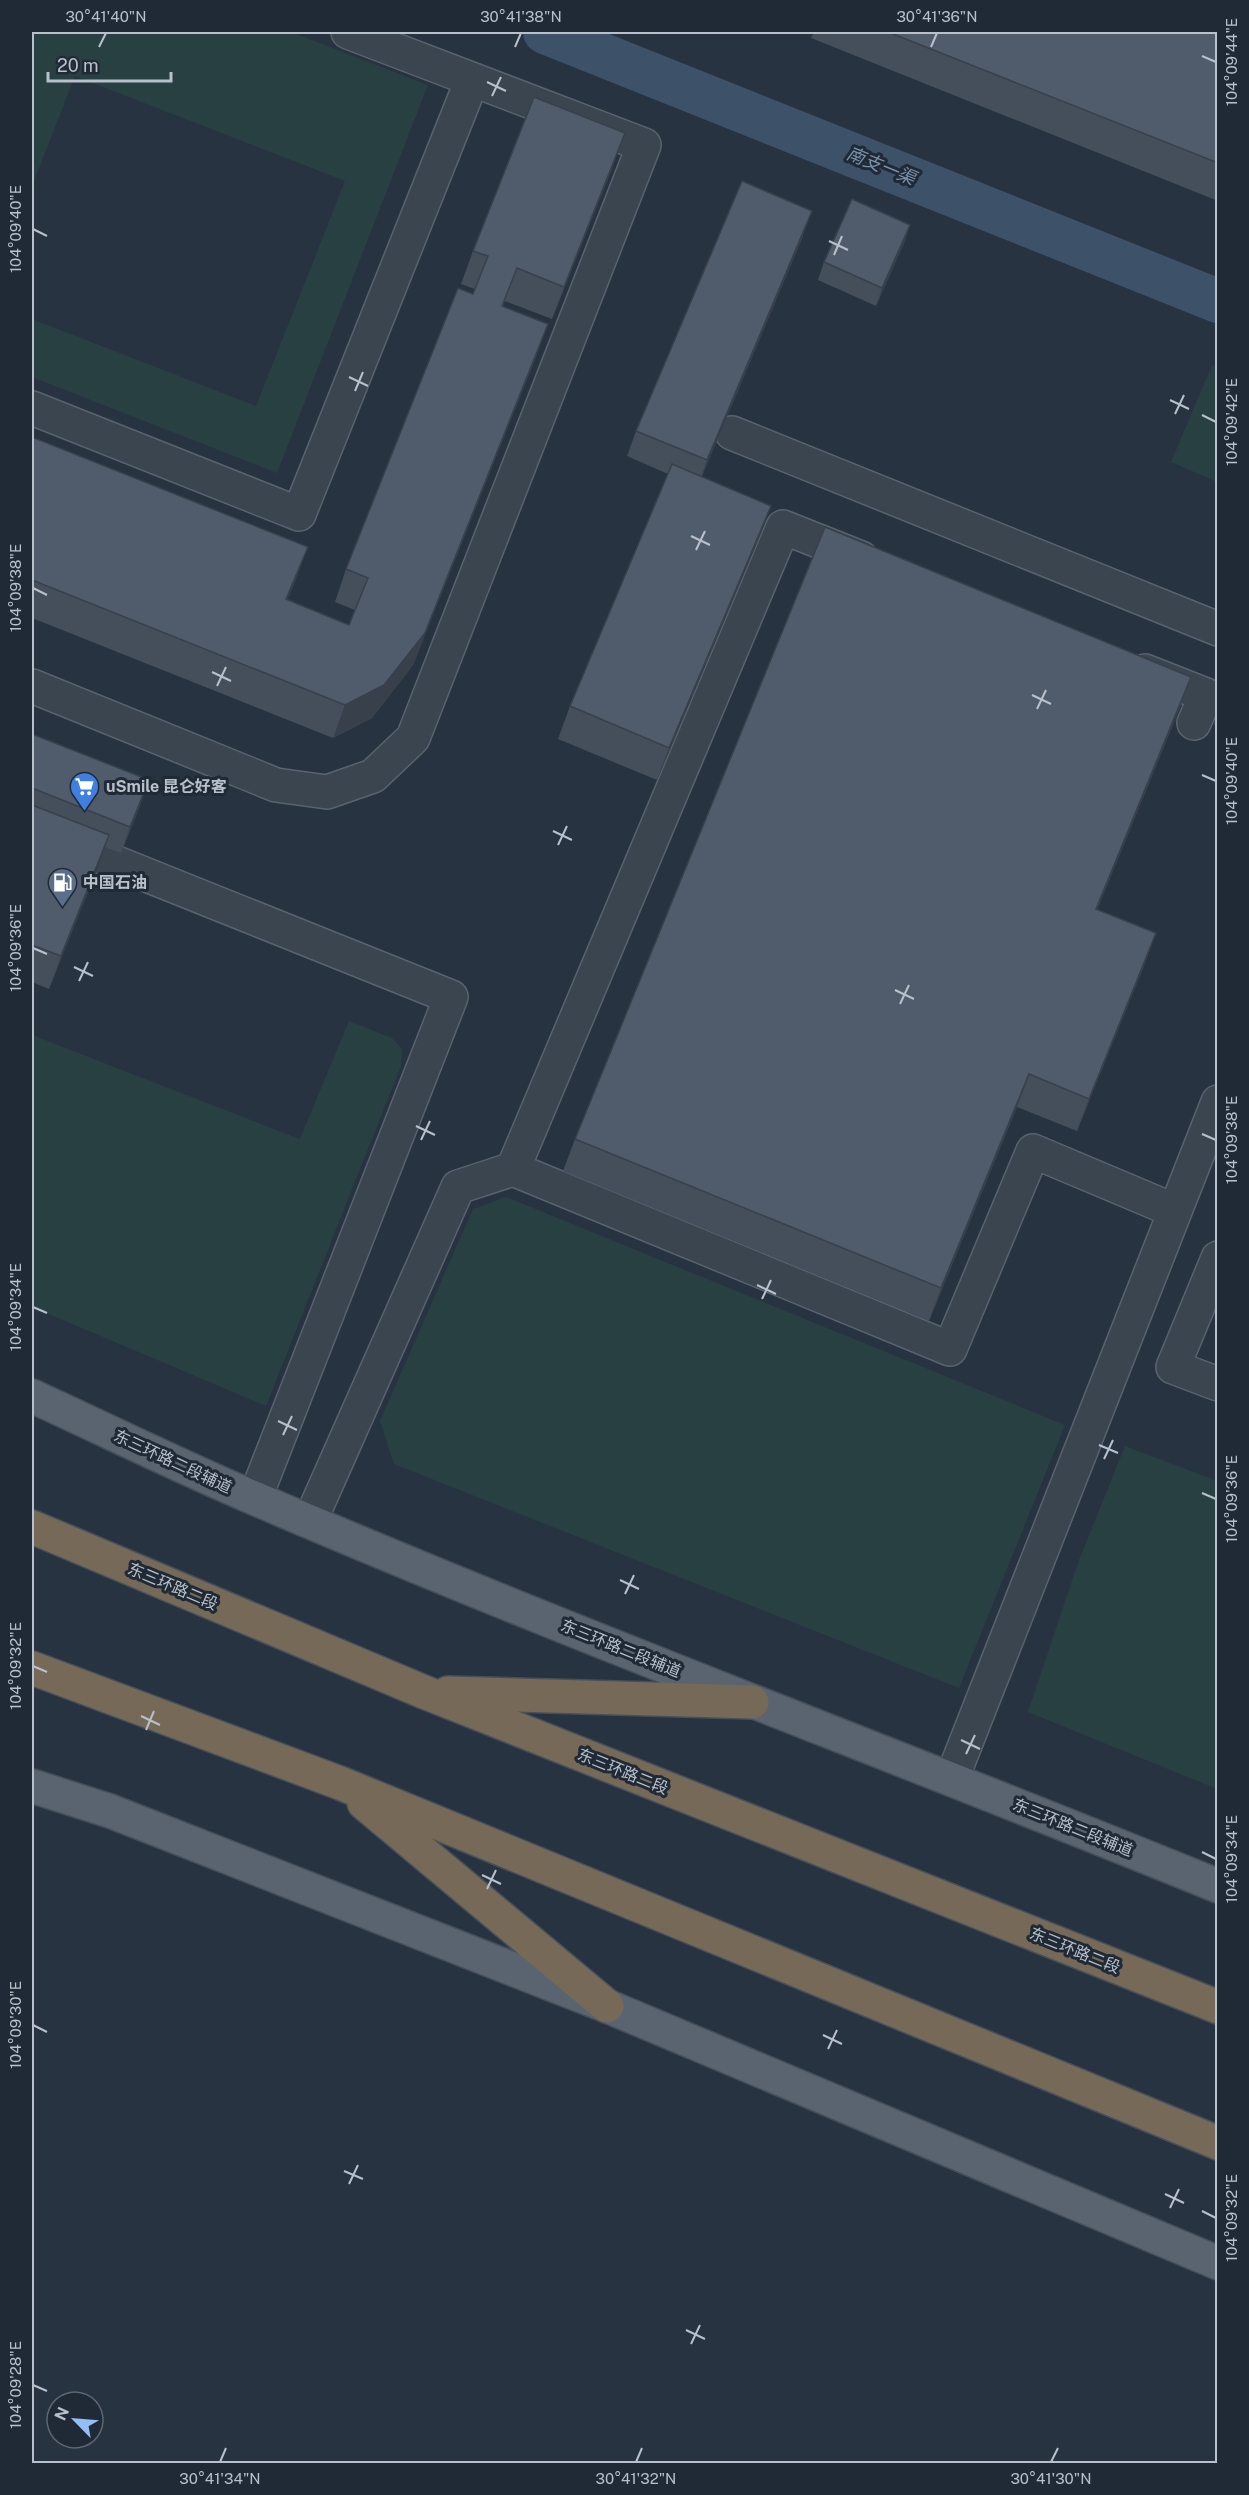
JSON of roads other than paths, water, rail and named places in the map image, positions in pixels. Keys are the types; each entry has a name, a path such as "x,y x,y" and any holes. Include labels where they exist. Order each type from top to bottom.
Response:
{"highway":[{"name":"东三环路二段","path":"32,1527 424,1692 1218,2007"},
{"path":"32,1668 340,1783 1218,2143"},
{"path":"424,1692 752,1702"},
{"path":"340,1783 608,2006"}],"main road":[{"name":"东三环路二段辅道","path":"32,1396 310,1521 752,1702 952,1778 1218,1886"},
{"path":"32,1786 110,1811 608,2006 1218,2263"}],"lane":[{"path":"32,686 276,785 327,792 373,776 412,738 644,144 348,32"},
{"path":"32,408 299,514 472,80"},
{"path":"732,433 1218,629"},
{"path":"513,1170 783,526 894,571"},
{"path":"1117,660 1206,695 1194,723"},
{"path":"32,828 451,997 255,1498"},
{"path":"952,1778 1173,1210 1218,1102"},
{"path":"310,1521 458,1187 513,1170 950,1349 1033,1151 1173,1210"},
{"path":"1218,1258 1173,1367 1218,1384"}],"waterway":[{"name":"南支一渠","path":"545,32 1218,301"}],"place":[{"name":"uSmile 昆仑好客","path":"85,812"},
{"name":"中国石油","path":"62,908"}]}
